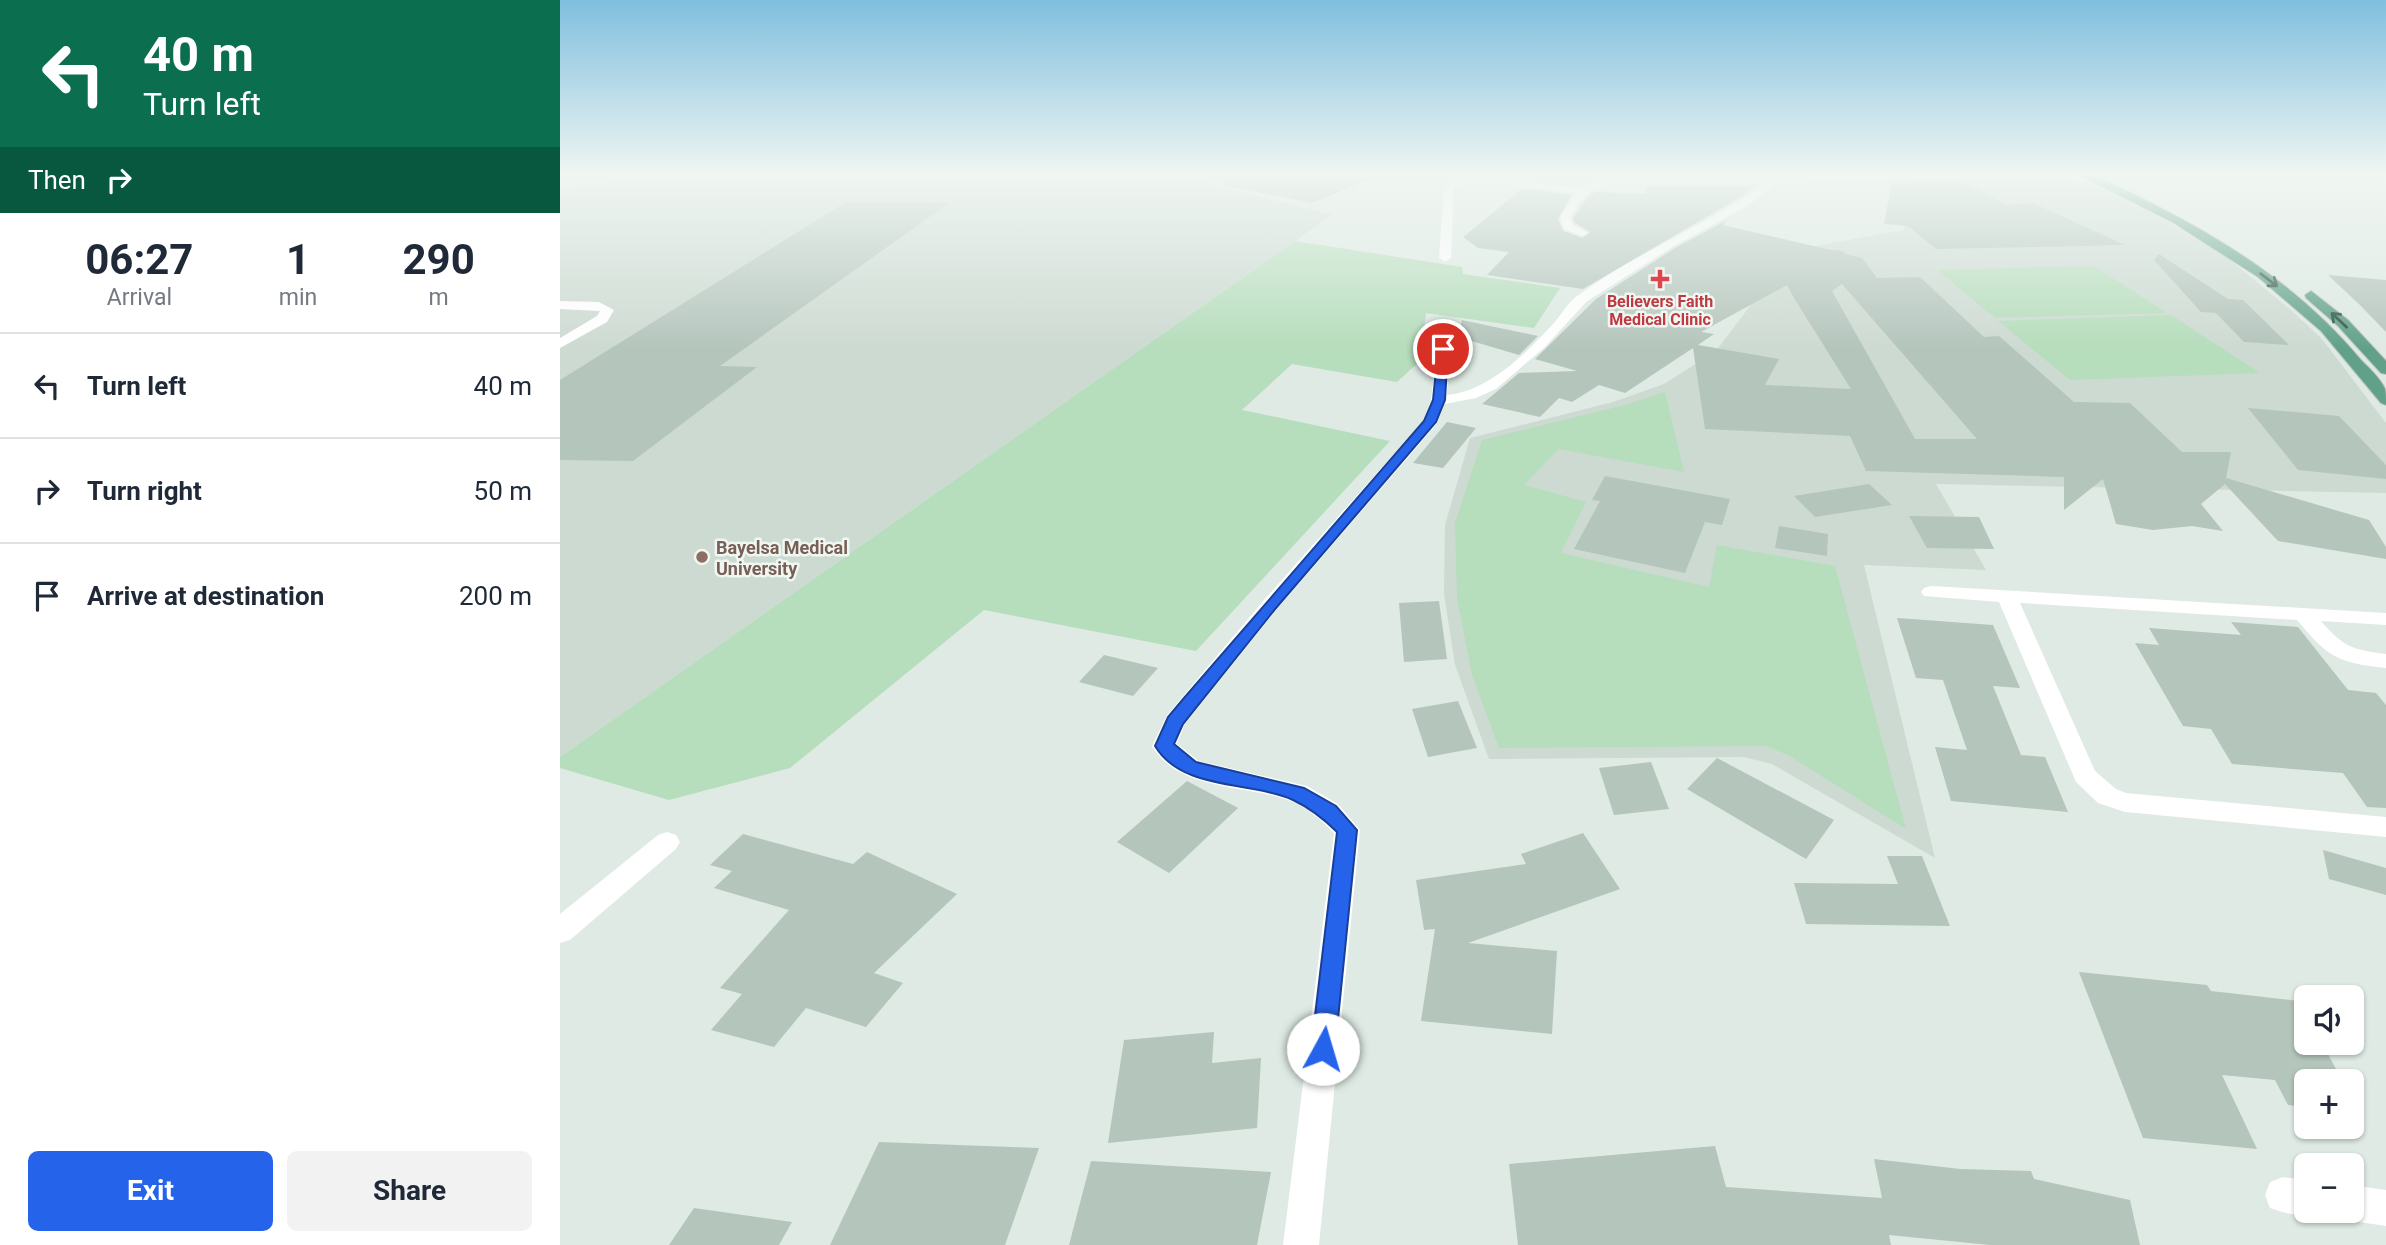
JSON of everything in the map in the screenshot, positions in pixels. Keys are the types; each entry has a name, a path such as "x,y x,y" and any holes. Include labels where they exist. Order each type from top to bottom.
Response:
{"main road":[{"path":"2199,232 2284,291 2319,321 2386,400"},
{"path":"2216,232 2269,264 2311,295 2343,323 2386,370"}],"street":[{"path":"1446,258 1447,232"},
{"path":"1439,400 1466,397 1490,386 1558,327 1570,308 1581,299 1692,232"},
{"path":"560,305 599,306 607,310 602,319 560,344"},
{"path":"1301,1245 1347,830 1329,811 1297,793 1191,768 1164,746 1175,721 1271,604 1430,422 1439,400 1445,324"},
{"path":"1931,592 2386,619"},
{"path":"2007,596 2085,776 2107,796 2125,802 2386,827"},
{"path":"2303,614 2338,653 2348,657 2386,661"},
{"path":"560,930 667,842"},
{"path":"2364,1205 2386,1208"}],"shaded area":[{"name":"Bayelsa Medical University","path":"560,232 1308,232 560,757"},
{"path":"1892,232 2185,232 2229,259 2322,339 2386,423 2386,493 1936,484 1986,570 1864,565 1935,858 1772,764 1744,757 1489,759 1455,665 1444,594 1445,525 1470,438 1613,402 1664,384 1716,351 1792,250"}],"green space":[{"path":"1295,241 1462,267 1463,274 1560,288 1534,328 1426,313 1420,361 1397,382 1292,364 1242,410 1390,441 1196,651 984,610 790,768 669,800 560,768 560,757"},
{"path":"2094,266 2167,313 1995,318 1937,270"},
{"path":"2171,315 2260,373 2070,380 1998,321"},
{"path":"1665,392 1684,472 1558,449 1524,485 1586,502 1561,553 1709,587 1717,545 1835,566 1906,829 1788,755 1766,746 1499,748 1472,675 1457,598 1455,523 1482,440 1625,405"}],"building":[{"path":"798,232 908,232 720,366 757,367 633,461 560,460 560,380"},
{"path":"1469,232 1566,232 1583,238 1590,232 1680,232 1583,289 1487,275 1509,252 1478,248 1463,237"},
{"path":"1705,232 1754,232 1843,251 1862,258 1877,278 1920,277 1984,337 1999,336 2074,402 2130,403 2182,452 2231,452 2226,478 2369,520 2386,547 2386,559 2278,541 2225,484 2201,504 2223,531 2192,526 2153,530 2116,524 2103,479 2064,510 2064,477 1866,471 1850,436 1705,429 1693,348 1625,393 1599,385 1572,402 1559,398 1540,417 1482,404 1519,373 1577,371 1535,359 1596,299","holes":["1842,284 1977,439 1915,439 1832,291","1787,285 1851,389 1765,385 1779,359 1698,345 1714,334 1701,332"]},
{"path":"1915,232 2097,232 2125,245 1936,249"},
{"path":"2159,254 2228,299 2243,300 2289,345 2244,342 2216,313 2201,312 2154,260"},
{"path":"2328,275 2386,280 2386,332 2361,306"},
{"path":"1462,320 1538,336 1519,355 1458,337"},
{"path":"2248,408 2339,416 2386,465 2386,479 2298,470"},
{"path":"1447,422 1476,428 1443,468 1413,463"},
{"path":"1605,476 1730,499 1722,525 1705,522 1685,573 1574,549 1600,501 1592,500"},
{"path":"1869,484 1892,505 1815,517 1794,496"},
{"path":"1909,516 1979,517 1994,549 1927,548"},
{"path":"1779,526 1828,534 1827,556 1775,548"},
{"path":"1439,601 1447,659 1404,662 1399,603"},
{"path":"1897,618 1993,625 2020,688 1993,686 2021,755 2045,757 2068,812 1951,801 1935,747 1967,750 1943,680 1916,678"},
{"path":"2231,622 2298,627 2348,690 2376,693 2386,705 2386,808 2367,807 2343,773 2232,764 2211,729 2183,726 2135,643 2159,645 2149,628 2241,635"},
{"path":"1104,655 1158,668 1133,696 1079,682"},
{"path":"1458,701 1477,748 1428,757 1412,709"},
{"path":"1717,758 1834,820 1806,859 1687,789"},
{"path":"1651,762 1669,809 1614,815 1599,768"},
{"path":"1187,781 1238,808 1169,873 1117,842"},
{"path":"1583,833 1620,889 1468,943 1557,951 1552,1034 1421,1021 1435,929 1424,930 1416,880 1526,864 1521,854"},
{"path":"743,834 853,864 867,852 957,894 874,973 903,983 866,1027 806,1008 774,1047 711,1030 742,994 720,988 789,910 714,888 732,871 710,865"},
{"path":"2323,850 2386,868 2386,895 2329,879"},
{"path":"1887,856 1922,856 1950,926 1806,924 1794,883 1898,884"},
{"path":"2079,972 2207,985 2211,991 2294,1000 2294,1055 2328,1055 2336,1069 2294,1069 2294,1106 2288,1105 2275,1080 2222,1075 2257,1149 2143,1138"},
{"path":"1214,1032 1212,1063 1261,1058 1257,1128 1108,1143 1124,1040"},
{"path":"879,1142 1039,1148 1005,1245 830,1245"},
{"path":"1715,1146 1726,1187 1882,1198 1874,1159 1960,1169 2031,1171 2034,1179 2130,1200 2140,1245 1990,1245 1889,1235 1891,1245 1518,1245 1509,1164"},
{"path":"1091,1161 1271,1172 1257,1245 1069,1245"},
{"path":"694,1208 792,1222 779,1245 669,1245"}],"place":[{"name":"Believers Faith Medical Clinic","path":"1660,279"},
{"name":"Bayelsa Medical University","path":"702,557"}],"route":[{"path":"1323,1049 1347,830 1329,811 1297,793 1191,768 1164,746 1175,721 1271,604 1430,422 1439,400 1443,349"}]}
